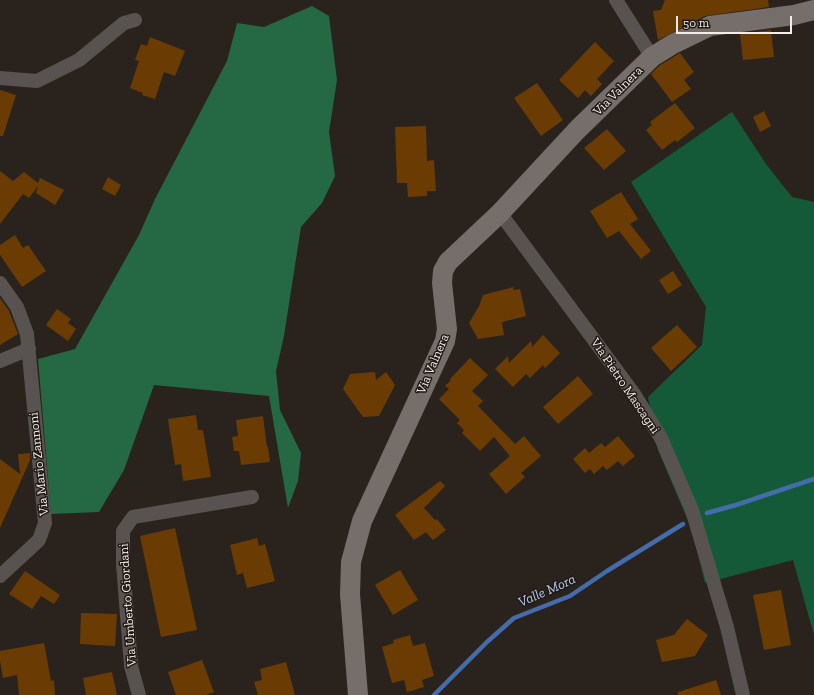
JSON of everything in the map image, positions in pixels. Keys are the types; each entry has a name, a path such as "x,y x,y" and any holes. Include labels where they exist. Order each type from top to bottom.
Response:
{"street":[{"path":"616,0 652,57"},
{"name":"Via Valnera","path":"358,695 350,594 350,562 362,521 445,340 447,329 442,284 443,271 448,262 500,213 577,130 652,57 673,44 710,26 794,15 814,10"},
{"path":"0,78 37,81 79,60 124,23 135,20"},
{"name":"Via Pietro Mascagni","path":"500,213 634,394 661,438 692,510 727,627 743,695"},
{"name":"Via Mario Zannoni","path":"0,283 17,307 27,334 45,523 39,540 0,576"},
{"path":"0,361 29,349"},
{"name":"Via Umberto Giordani","path":"139,695 131,666 123,564 123,531 133,517 252,497"}],"green space":[{"path":"312,6 329,16 337,80 329,132 335,176 322,203 301,227 284,336 276,371 280,410 301,453 298,481 288,508 269,396 154,385 124,470 99,512 51,514 38,359 75,349 139,235 155,199 227,61 237,23 264,27"},
{"path":"732,112 766,164 792,197 814,202 814,635 793,560 705,583 692,530 658,450 648,397 702,345 706,307 631,182"}],"building":[{"path":"665,0 768,0 769,7 705,16 658,40 653,11 661,10"},
{"path":"771,30 774,57 743,60 740,34"},
{"path":"150,37 185,51 175,76 164,72 155,99 142,95 143,93 130,88 139,61 135,60 141,44 147,46"},
{"path":"595,42 614,61 597,79 602,84 591,96 585,90 578,98 559,80"},
{"path":"680,53 694,72 684,80 691,89 672,102 651,74 659,66"},
{"path":"537,83 563,120 541,136 514,98"},
{"path":"0,90 16,95 3,136 0,136"},
{"path":"675,103 695,128 677,142 675,140 662,150 646,130 652,125 650,122"},
{"path":"764,111 771,126 760,132 753,117"},
{"path":"426,126 427,161 434,160 436,191 427,191 427,196 408,197 407,183 397,183 395,127"},
{"path":"607,129 626,151 604,170 584,148"},
{"path":"0,171 13,181 24,172 38,183 40,178 64,190 55,205 36,193 38,186 29,198 23,194 0,224"},
{"path":"108,177 121,185 115,196 102,189"},
{"path":"621,192 638,219 630,224 651,251 641,259 619,231 607,238 590,211"},
{"path":"15,235 23,248 28,245 46,271 22,287 0,255 0,245"},
{"path":"673,271 682,285 668,294 659,280"},
{"path":"514,287 513,290 520,289 526,316 502,322 504,335 478,339 469,323 479,306 483,295"},
{"path":"0,298 9,311 18,334 0,345"},
{"path":"57,309 71,319 68,323 76,329 68,341 46,325"},
{"path":"677,325 697,347 671,371 651,348"},
{"path":"543,335 560,353 545,368 543,365 530,378 526,374 513,387 495,369 508,356 509,363 531,341 532,347"},
{"path":"470,358 488,375 472,391 483,401 478,406 515,444 524,436 541,456 521,473 525,477 506,494 489,474 510,456 494,437 480,451 462,433 464,430 457,423 460,420 439,399 449,389 445,386 451,380 450,379"},
{"path":"375,372 376,380 386,372 395,385 379,416 363,417 343,389 350,374"},
{"path":"578,376 593,394 558,424 543,407"},
{"path":"196,415 198,430 203,430 211,477 183,481 181,464 175,465 168,419"},
{"path":"263,416 270,462 241,465 239,451 234,451 232,437 238,436 236,420"},
{"path":"618,436 635,456 623,466 618,461 607,470 603,466 594,474 590,469 585,473 573,459 585,448 589,453 601,443 605,447"},
{"path":"30,453 30,460 0,528 0,459 20,474 18,454"},
{"path":"440,481 445,486 424,508 435,520 437,519 446,530 433,540 426,532 414,540 395,515"},
{"path":"175,528 197,630 161,637 140,536"},
{"path":"257,538 259,546 265,544 275,581 247,588 243,573 237,575 230,545"},
{"path":"400,570 418,600 393,615 375,585"},
{"path":"25,571 60,595 54,604 41,596 32,609 9,594"},
{"path":"781,590 791,645 764,650 753,595"},
{"path":"81,613 117,614 115,646 80,644"},
{"path":"687,619 708,635 695,656 662,662 656,640 674,635"},
{"path":"410,635 413,646 425,643 434,676 422,680 424,687 407,692 404,680 392,683 382,647 394,643 393,640"},
{"path":"44,643 51,681 54,680 55,695 19,695 17,675 3,678 0,651"},
{"path":"202,660 214,692 206,695 176,695 168,672"},
{"path":"286,662 295,695 258,695 254,682 262,680 260,669"},
{"path":"112,672 117,695 86,695 83,678"},
{"path":"716,680 721,695 678,695 678,692"}],"waterway":[{"name":"Valle Mora","path":"707,513 814,479"},
{"name":"Valle Mora","path":"434,695 487,642 514,618 570,596 607,571 683,524"}]}
